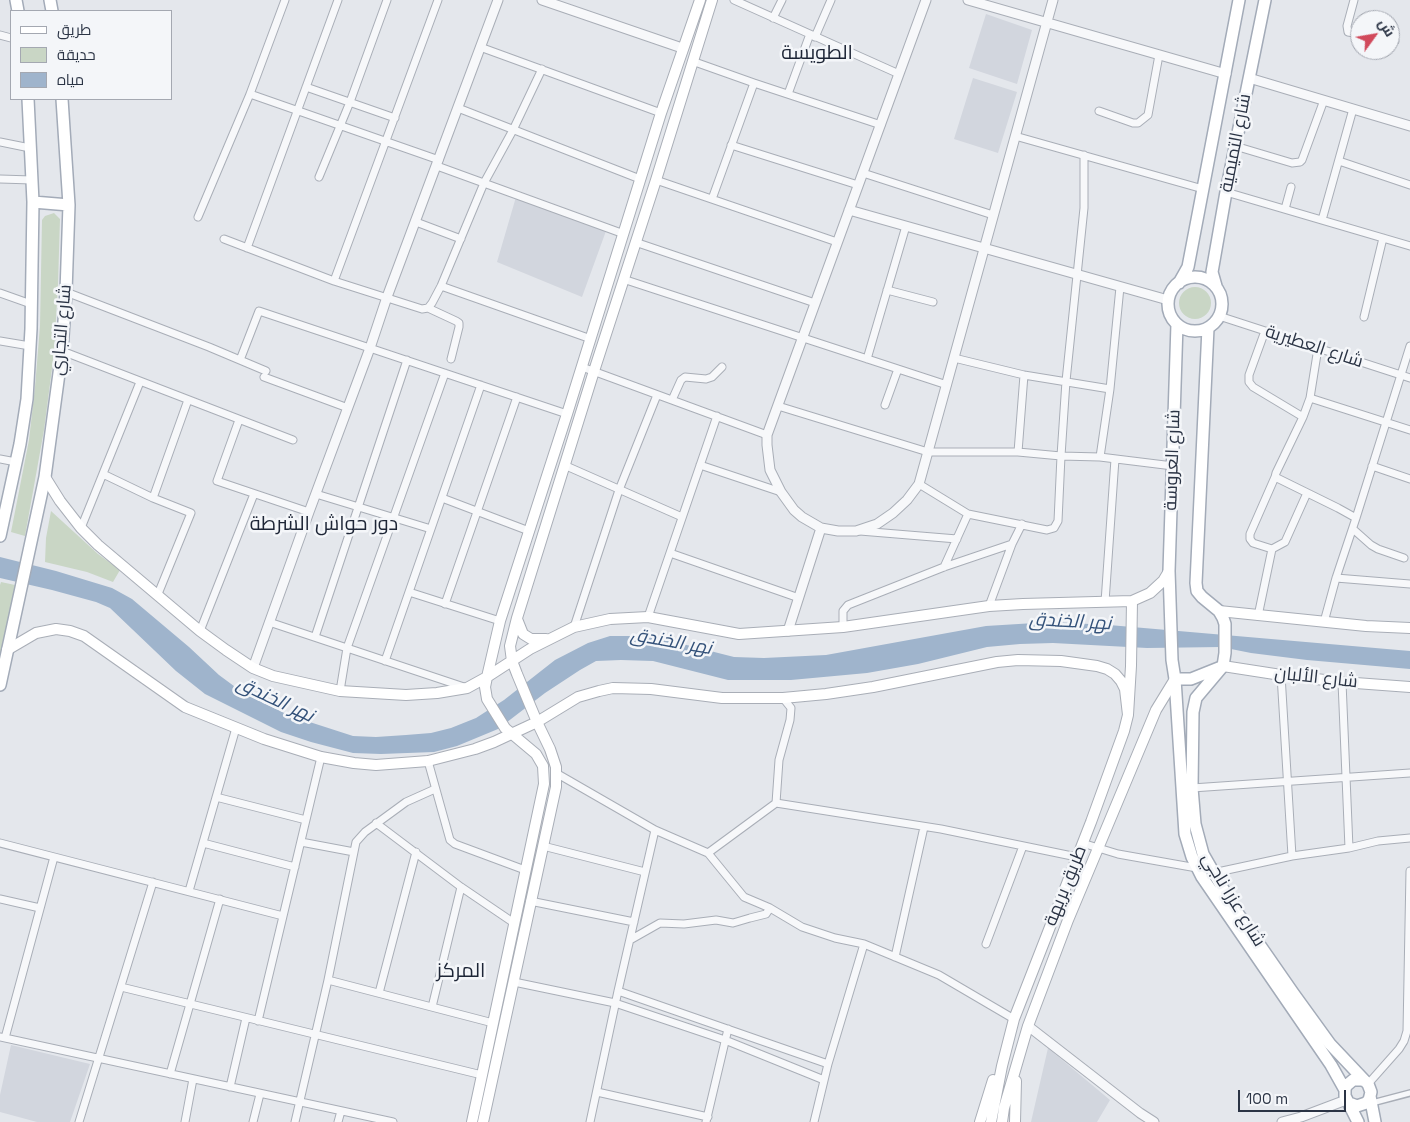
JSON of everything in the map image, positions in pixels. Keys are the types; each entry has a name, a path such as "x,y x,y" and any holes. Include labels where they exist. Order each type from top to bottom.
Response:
{"main road":[{"path":"472,1122 544,784 543,766 536,754 508,731 487,698 485,688 487,677 500,621 682,48 700,0"},
{"path":"483,1122 556,787 556,768 550,749 517,674 512,661 510,646 564,465 712,0"},
{"name":"شارع التميمية","path":"1178,283 1188,267 1239,0"},
{"name":"شارع التميمية","path":"1216,286 1212,272 1226,192 1265,0"},
{"name":"شارع التجاري","path":"0,535 27,400 33,202 28,100"},
{"name":"شارع التجاري","path":"7,650 45,477 62,351 69,205 62,100"},
{"path":"663,108 678,109"},
{"path":"33,202 69,205"},
{"path":"1195,277 1210,281 1216,286 1221,296 1222,310 1214,323 1208,328 1192,331 1177,324 1172,317 1168,300 1178,283 1195,277"},
{"name":"شارع العروسة","path":"1172,660 1169,571 1177,324"},
{"name":"شارع العروسة","path":"1208,328 1196,583 1197,591 1219,611"},
{"path":"45,477 60,501 81,528 98,545 200,631 253,668 272,676 340,690 406,695 437,693 467,688 530,649 574,627 610,618 648,617 739,634 788,631 843,626 989,606 1132,602 1150,593 1163,581 1169,571"},
{"name":"طريق بريهة","path":"991,1122 1014,1019 1124,731 1128,715 1132,602"},
{"path":"1219,611 1324,622 1410,628"},
{"path":"1175,679 1191,678 1223,666 1225,624 1219,611"},
{"path":"517,618 524,634 531,639 552,639"},
{"path":"0,685 7,650 36,633 56,629 70,631 84,636 185,707 264,740 321,757 376,765 428,761 475,750 508,731 537,722 578,698 599,690 613,688 651,689 722,698 783,698 873,687 997,662 1018,660 1061,661 1107,669 1122,681 1125,689 1128,715"},
{"name":"شارع عزرا ناجي","path":"1172,660 1175,679 1185,834 1196,868 1331,1064 1358,1122"},
{"name":"شارع عزرا ناجي","path":"1223,666 1194,703 1192,788 1196,832 1203,854 1234,908 1292,993 1330,1044 1366,1083"},
{"name":"شارع الألبان","path":"1223,666 1280,676 1410,687"},
{"name":"طريق بريهة","path":"1002,1122 1004,1108 1028,1026 1068,920 1156,710 1175,679"},
{"path":"526,867 538,868"},
{"path":"502,980 514,982"},
{"path":"980,1122 994,1077 1002,1066"},
{"path":"1015,1068 1015,1122"},
{"path":"1371,1100 1362,1105 1353,1105 1347,1097 1346,1086 1353,1080 1361,1080 1366,1083 1371,1092 1375,1122"}],"street":[{"path":"198,217 250,94 285,0"},
{"path":"247,248 338,0"},
{"path":"319,177 350,102 387,0"},
{"path":"334,281 438,0"},
{"path":"253,668 387,297 498,0"},
{"path":"542,0 682,48"},
{"path":"734,0 899,74"},
{"path":"773,18 782,0"},
{"path":"788,94 812,35 831,0"},
{"path":"926,0 767,435 767,445 770,470 781,492 794,510 821,528 838,531 856,530 957,539"},
{"path":"968,0 1226,74"},
{"path":"856,530 877,524 893,513 907,500 919,484 1052,0"},
{"path":"1350,15 1347,26 1348,32 1350,32"},
{"path":"480,48 663,108"},
{"path":"1099,111 1134,124 1148,115 1159,55"},
{"path":"692,60 880,125"},
{"path":"428,308 441,286 484,184 513,130 542,69"},
{"path":"1249,78 1410,126"},
{"path":"712,199 754,83"},
{"path":"306,87 395,118"},
{"path":"250,94 341,125 438,163 484,184 624,234"},
{"path":"1236,146 1292,163 1300,162 1324,100"},
{"path":"458,108 640,179"},
{"path":"1322,220 1353,109"},
{"path":"1015,136 1203,189"},
{"path":"0,142 30,148"},
{"path":"732,145 858,185"},
{"path":"919,484 968,514 1047,530 1054,528 1058,521 1066,382 1084,208 1084,155"},
{"path":"1339,161 1410,185"},
{"path":"863,173 993,216"},
{"path":"0,179 32,180"},
{"path":"656,180 837,242"},
{"path":"1285,209 1291,187"},
{"path":"1226,192 1410,246"},
{"path":"849,210 1168,300"},
{"path":"416,222 461,239"},
{"path":"867,359 906,226"},
{"path":"1364,317 1383,238"},
{"path":"224,240 334,281 422,308 428,308 459,323 460,327 451,359"},
{"path":"635,242 815,303"},
{"path":"623,279 947,385"},
{"path":"441,286 591,339"},
{"path":"1100,458 1110,389 1120,286"},
{"path":"888,290 933,302"},
{"path":"66,292 240,360 265,374 348,408"},
{"path":"0,293 31,304"},
{"path":"240,360 260,311 567,414"},
{"name":"شارع العطيرية","path":"1219,316 1410,378"},
{"path":"1265,331 1249,375 1250,382 1253,387 1303,417"},
{"path":"0,341 30,346"},
{"path":"1324,622 1336,578 1410,346"},
{"path":"1272,550 1253,543 1250,539 1250,534 1310,398 1318,348"},
{"path":"62,351 292,440"},
{"path":"954,358 1024,375 1110,389"},
{"path":"315,637 407,360"},
{"path":"582,367 767,435"},
{"path":"672,400 681,380 686,377 706,379 712,377 722,367"},
{"path":"885,405 898,369"},
{"path":"340,690 347,648 445,373"},
{"path":"1018,452 1024,375"},
{"path":"81,528 140,382"},
{"path":"385,661 481,385"},
{"path":"574,627 620,490 657,395"},
{"path":"445,604 517,397"},
{"path":"1310,398 1410,430"},
{"path":"153,498 188,400"},
{"path":"778,406 928,452 1018,452 1173,466"},
{"path":"648,617 717,416"},
{"path":"239,420 217,481 309,512"},
{"path":"0,459 16,462"},
{"path":"1105,602 1115,460"},
{"path":"564,465 682,517"},
{"path":"700,465 781,492"},
{"path":"1372,466 1410,479"},
{"path":"103,474 191,514 158,594"},
{"path":"1275,477 1356,518"},
{"path":"1258,616 1272,550 1285,542 1307,493"},
{"path":"200,631 254,494"},
{"path":"316,494 431,528"},
{"path":"442,498 529,531"},
{"path":"944,567 968,514"},
{"path":"989,606 1012,544 1022,524"},
{"path":"788,631 821,528"},
{"path":"1353,529 1370,545 1404,558"},
{"path":"843,626 843,611 846,606 944,567 1012,544"},
{"path":"670,553 799,598"},
{"path":"1336,578 1410,584"},
{"path":"409,592 500,621"},
{"path":"269,622 467,688"},
{"path":"1280,676 1292,856"},
{"path":"1342,682 1349,848"},
{"path":"776,803 779,760 790,720 791,708 783,698"},
{"path":"188,891 236,728"},
{"path":"258,1021 321,757"},
{"path":"428,761 450,840 455,844 526,867"},
{"path":"556,773 655,830 708,853 744,897 770,908 802,927 835,938 864,944 939,975 1014,1019"},
{"path":"1192,788 1410,773"},
{"path":"295,1122 328,980 356,842 376,823 406,802 435,789"},
{"path":"216,796 306,820"},
{"path":"708,853 776,803 924,826 1077,857"},
{"path":"376,823 461,887 514,923"},
{"path":"896,957 924,826"},
{"path":"590,1122 655,830"},
{"path":"1213,873 1292,856 1349,848 1378,840 1410,838"},
{"path":"301,842 354,852"},
{"path":"0,843 283,916"},
{"path":"203,843 295,867"},
{"path":"1082,843 1118,854 1196,868"},
{"path":"543,846 645,872"},
{"path":"986,944 1023,846"},
{"path":"379,993 416,852"},
{"path":"54,857 3,1037 393,1122"},
{"path":"1366,1083 1399,1049 1407,1031 1410,871"},
{"path":"79,1122 153,882"},
{"path":"432,1006 461,887"},
{"path":"0,899 40,908"},
{"path":"170,1074 220,899"},
{"path":"530,901 634,922"},
{"path":"630,940 660,923 684,924 716,920 733,923 766,914 770,908"},
{"path":"814,1122 828,1064 864,944"},
{"path":"328,980 493,1023"},
{"path":"514,982 615,1003 726,1040 824,1080"},
{"path":"121,987 482,1076"},
{"path":"618,991 828,1064"},
{"path":"230,1087 246,1018"},
{"path":"1028,1026 1154,1122"},
{"path":"597,1092 707,1120 728,1029"},
{"path":"185,1122 193,1079"},
{"path":"1371,1100 1410,1093"},
{"path":"253,1122 260,1094"},
{"path":"1282,1122 1301,1117 1347,1097"},
{"path":"338,1122 340,1111"}],"shaded area":[{"path":"986,14 1032,30 1017,84 969,68"},
{"path":"973,78 1017,92 998,153 954,139"},
{"path":"516,197 606,231 582,297 497,262"},
{"path":"11,1045 90,1064 70,1122 37,1122 0,1112 0,1095"},
{"path":"1048,1048 1110,1100 1097,1122 1031,1122"}],"green space":[{"path":"54,213 60,219 54,353 44,430 25,536 11,532 29,440 35,387 40,326 42,220 45,216"},
{"path":"1195,287 1201,288 1206,292 1210,297 1210,309 1206,314 1201,318 1195,319 1189,318 1184,314 1180,309 1179,303 1180,297 1184,292 1189,288"},
{"path":"51,511 98,554 120,570 113,582 87,572 45,562 46,538"},
{"path":"1,582 15,585 0,662 0,585"}],"water":[{"name":"نهر الخندق","path":"0,557 112,588 132,599 219,675 242,692 288,715 353,736 376,737 431,733 451,728 476,718 504,700 555,660 588,643 610,636 651,636 734,657 764,658 826,655 986,626 1051,622 1109,625 1410,651 1410,669 1307,660 1221,647 1147,648 1053,643 987,647 918,664 867,673 791,680 728,680 653,661 596,661 545,693 498,729 457,746 434,752 353,753 281,732 205,694 176,671 110,608 96,602 52,590 0,578"}],"district":[{"name":"الطويسة","path":"817,54"},
{"name":"دور حواش الشرطة","path":"324,525"},
{"name":"المركز","path":"461,972"}]}
